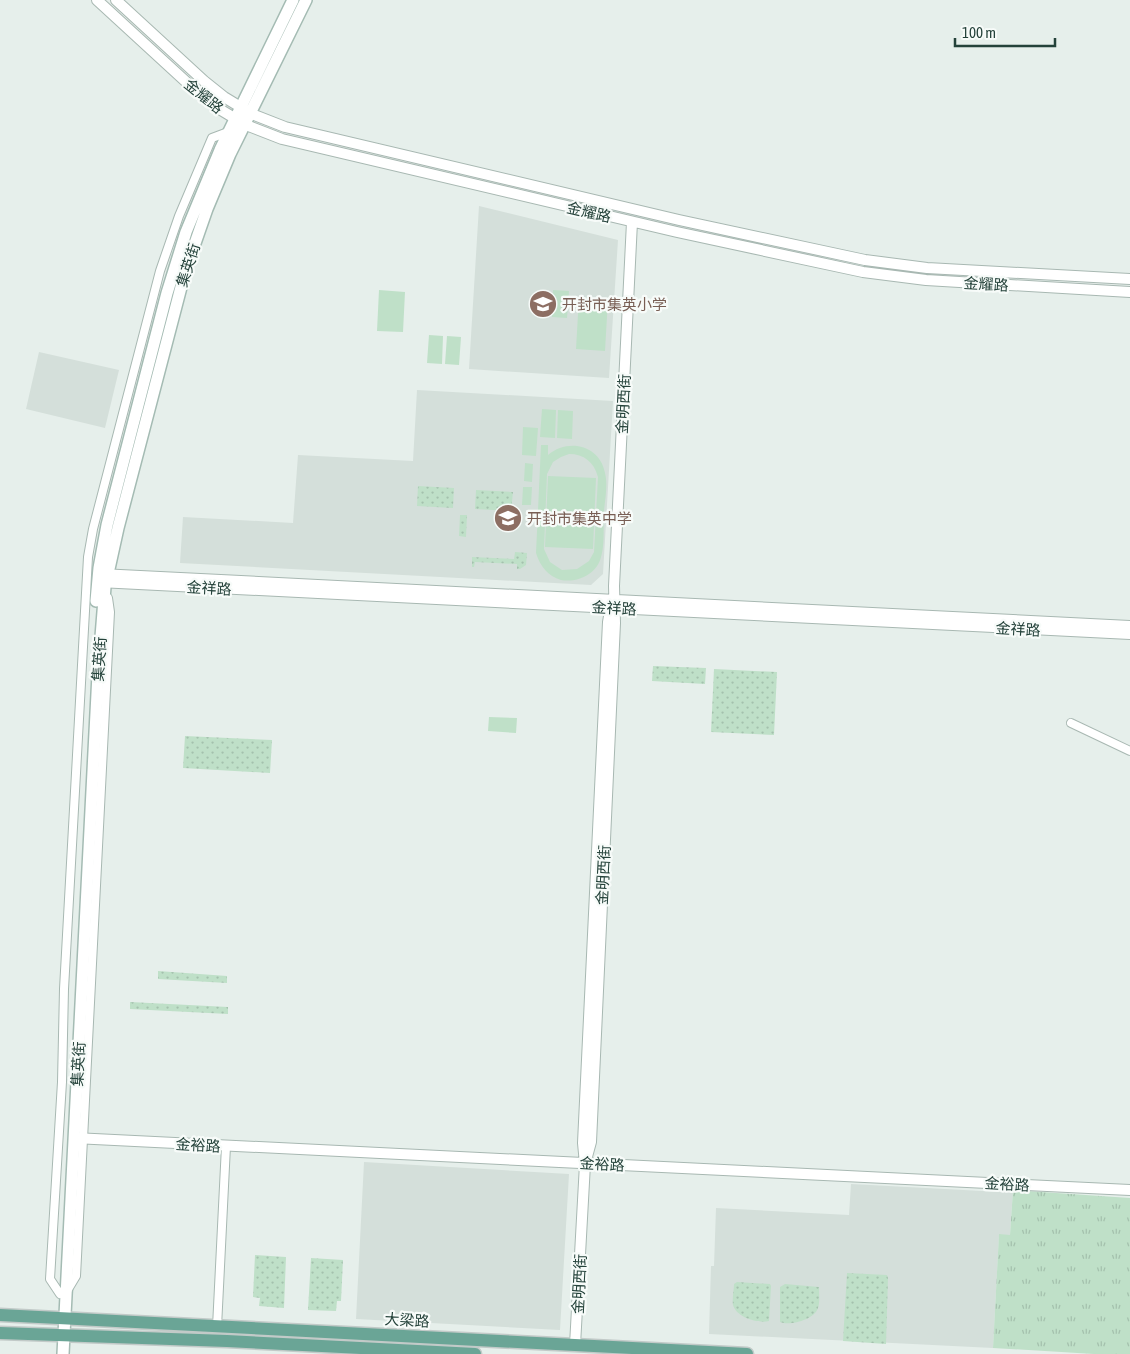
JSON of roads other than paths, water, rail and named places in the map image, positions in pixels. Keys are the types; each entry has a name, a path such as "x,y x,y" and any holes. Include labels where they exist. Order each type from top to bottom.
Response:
{"main road":[{"name":"集英街","path":"63,1293 79,1139 103,578 118,528 185,272 240,122 293,0"},
{"name":"集英街","path":"245,110 306,0"},
{"name":"集英街","path":"63,1354 61,1336 91,673 103,578 107,525 174,268 196,205 228,132 240,122"},
{"name":"大梁路","path":"0,1315 746,1354"},
{"name":"大梁路","path":"0,1334 227,1341 475,1354"},
{"name":"集英街","path":"56,1354 61,1336"}],"street":[{"name":"金耀路","path":"97,0 196,90 240,122 267,134 295,142 632,222 835,267 926,280 1130,292"},
{"name":"金耀路","path":"116,0 204,81 245,110 271,122 298,130 679,220 865,260 927,268 1130,279"},
{"path":"63,1293 50,1279 62,1092 64,989 88,557 93,529 160,271 179,216 212,138 228,132"},
{"name":"金明西街","path":"575,1345 585,1164 583,1143 601,746 608,622 613,604 632,222"},
{"name":"金祥路","path":"103,578 613,604 1130,634"},
{"name":"金祥路","path":"613,604 1130,626"},
{"path":"1071,723 1130,751"},
{"name":"金裕路","path":"79,1139 1130,1190"},
{"path":"217,1326 226,1146"}],"place":[{"name":"开封市集英小学","path":"543,304"},
{"name":"开封市集英中学","path":"508,518"}]}
